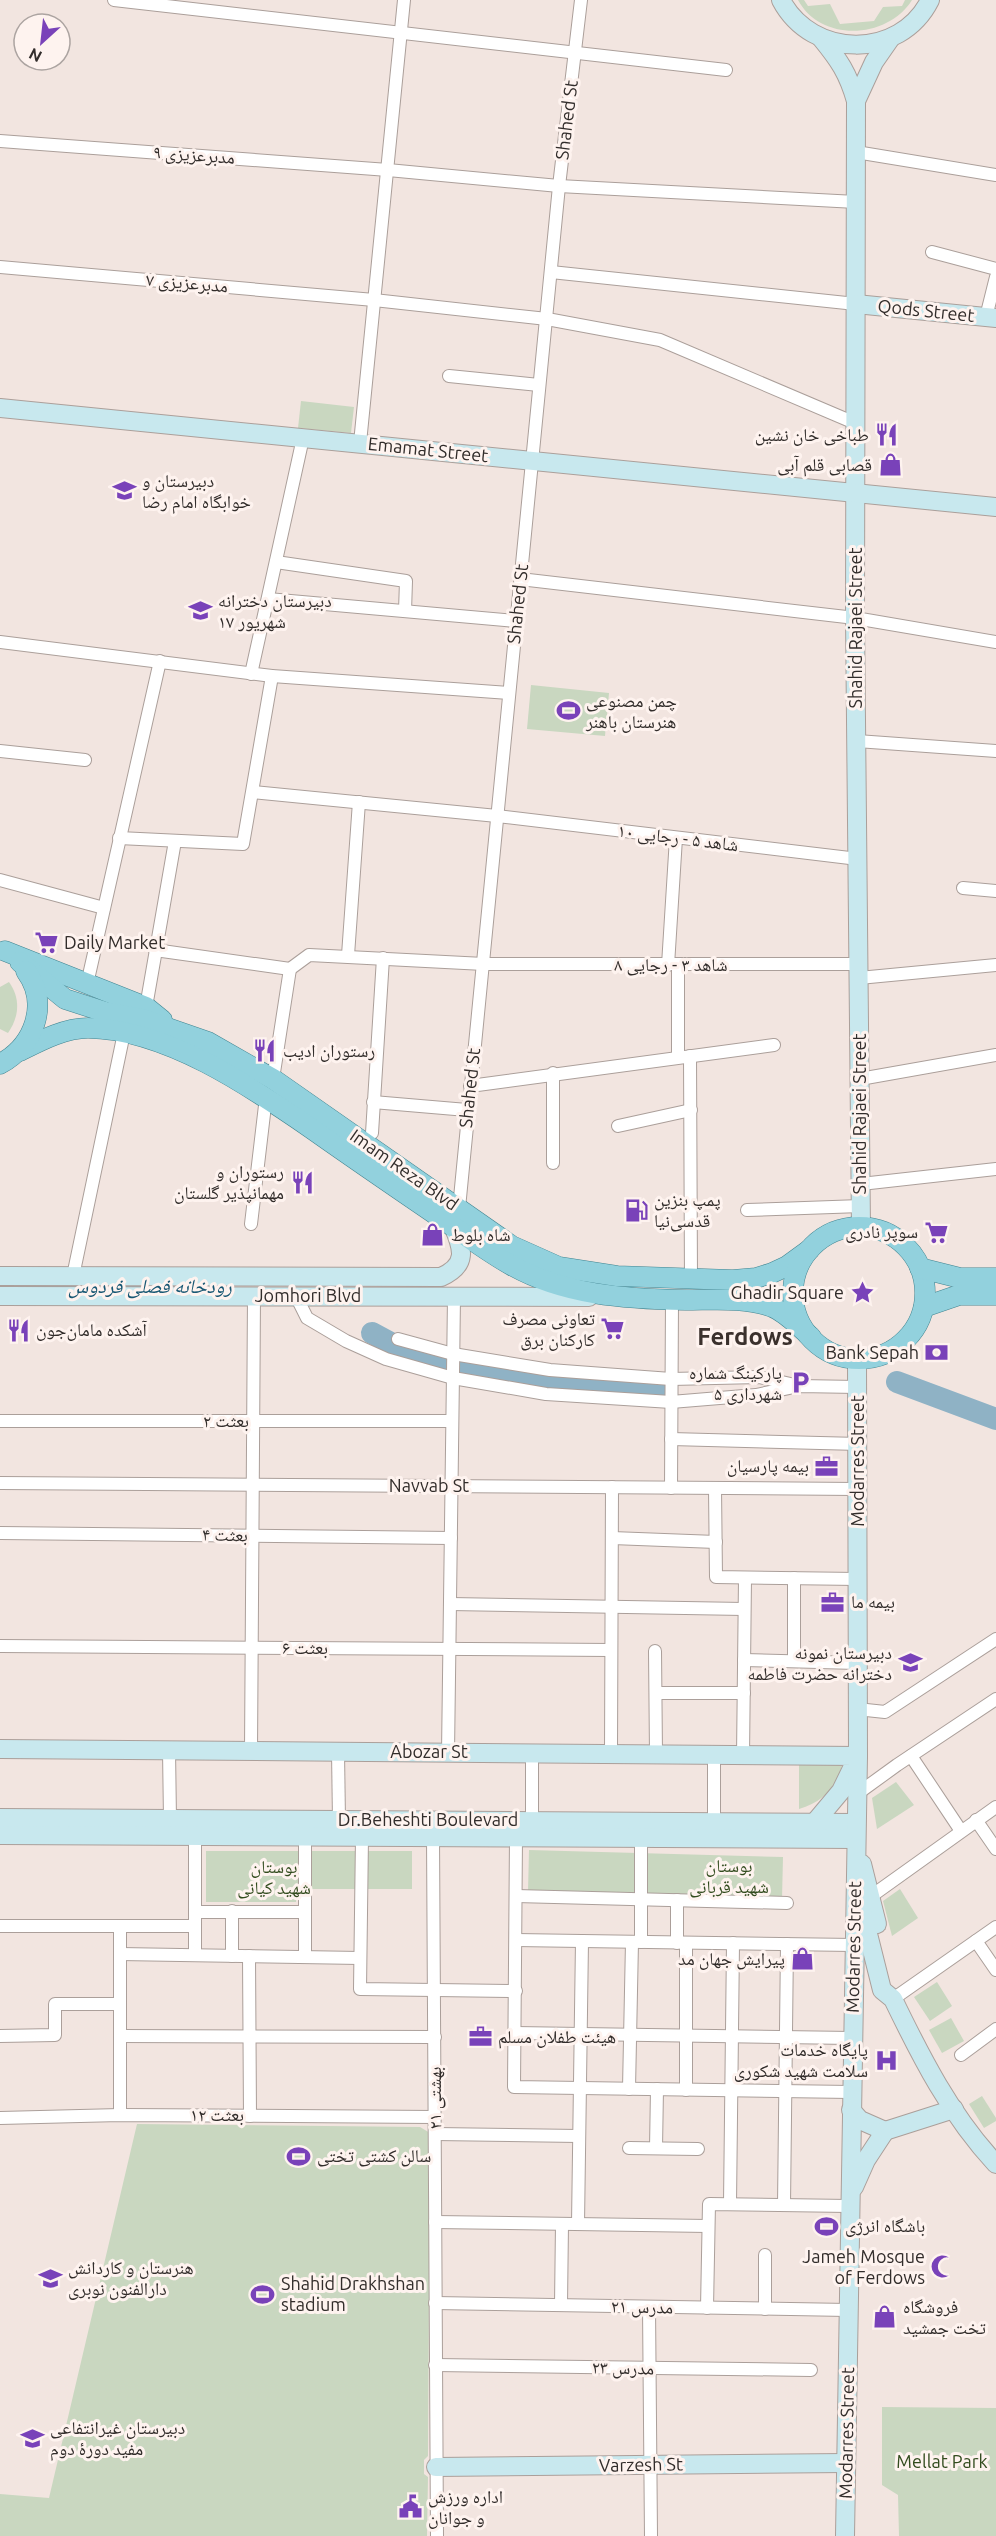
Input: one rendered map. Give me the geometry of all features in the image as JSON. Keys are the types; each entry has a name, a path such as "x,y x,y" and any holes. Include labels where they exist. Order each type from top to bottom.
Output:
{"main road":[{"path":"782,0 786,9 802,26 821,38 843,45 867,45 890,39 909,27 927,6 940,0"},
{"name":"Shahid Rajaei Street","path":"821,38 842,64 851,82 856,101 855,618 861,1228"},
{"path":"856,101 874,62 890,39"},
{"name":"Qods Street","path":"856,304 991,318"},
{"name":"Emamat Street","path":"0,408 996,507"},
{"path":"8,954 146,1007 171,1027"},
{"path":"8,954 31,978 37,997 37,1016 31,1035 20,1051"},
{"name":"Imam Reza Blvd","path":"8,954 65,999 105,1012 171,1027 208,1042 269,1088 456,1217 559,1267 617,1276 691,1279 756,1278 788,1266 809,1250"},
{"name":"Imam Reza Blvd","path":"0,1064 20,1051 54,1035 87,1028 124,1034 170,1047 269,1088"},
{"name":"Imam Reza Blvd","path":"456,1217 491,1253 540,1279 568,1289 615,1297 732,1300 772,1307 784,1314 810,1337"},
{"name":"Jomhori Blvd","path":"0,1276 441,1277 454,1271 460,1260 462,1247 456,1217"},
{"path":"861,1228 880,1230 897,1239 911,1252 920,1268 925,1287 924,1307 915,1328 900,1345 880,1356 857,1359 832,1352 810,1337 800,1322 794,1284 799,1266 809,1250 824,1237 842,1229 861,1228"},
{"path":"920,1268 960,1278 996,1278"},
{"path":"295,1276 296,1296"},
{"path":"924,1307 960,1295 996,1295"},
{"name":"Jomhori Blvd","path":"0,1296 615,1297"},
{"name":"Modarres Street","path":"845,2536 858,1756 857,1359"},
{"name":"Abozar St","path":"0,1749 858,1756"},
{"path":"815,1822 841,1791 858,1756"},
{"name":"Dr.Beheshti Boulevard","path":"0,1818 714,1821 791,1831 815,1822 856,1831"},
{"name":"Dr.Beheshti Boulevard","path":"0,1835 641,1838 791,1831 856,1831"},
{"path":"856,1831 870,1897 894,1986 893,1999"},
{"path":"855,1876 870,1950 882,1990 893,1999 935,2080 996,2164"},
{"path":"851,2101 867,2124 885,2131 954,2109"},
{"path":"849,2206 859,2172 885,2131"},
{"name":"Varzesh St","path":"436,2467 846,2463"}],"street":[{"path":"114,0 726,70"},
{"path":"360,443 404,0"},
{"name":"Shahed St","path":"456,1217 484,964 559,186 581,0"},
{"name":"مدبرعزیزی ۹","path":"0,141 388,170 559,186 856,202"},
{"path":"856,152 996,175"},
{"path":"932,252 996,269"},
{"name":"مدبرعزیزی ۷","path":"0,267 374,300 547,319 660,340 855,423"},
{"path":"551,272 856,304"},
{"path":"991,318 996,277"},
{"path":"449,376 540,385"},
{"path":"251,674 303,438"},
{"path":"276,562 406,581 405,611"},
{"path":"520,579 855,618 996,642"},
{"path":"268,599 516,621"},
{"path":"0,642 251,674 509,693"},
{"path":"87,984 160,661"},
{"path":"119,838 243,844 272,676"},
{"path":"857,741 996,751"},
{"path":"0,751 86,760"},
{"name":"شاهد ۵ - رجایی ۱۰","path":"253,792 497,816 858,859"},
{"path":"348,955 359,802"},
{"path":"676,838 673,965 691,1110 691,1279"},
{"path":"146,1007 175,841"},
{"path":"0,880 104,908"},
{"path":"963,888 996,891"},
{"path":"155,950 290,969 269,1088 251,1224"},
{"name":"شاهد ۳ - رجایی ۸","path":"290,969 309,955 348,955 484,964 673,965 859,971 996,965"},
{"path":"372,1133 383,957"},
{"path":"73,1276 124,1034"},
{"path":"470,1086 774,1045"},
{"path":"860,1079 996,1055"},
{"path":"553,1073 553,1163"},
{"path":"373,1102 467,1110"},
{"path":"618,1126 691,1110"},
{"path":"861,1184 996,1169"},
{"path":"747,1209 861,1206"},
{"path":"251,1751 254,1296"},
{"path":"296,1296 307,1318 346,1341 386,1359 453,1378 546,1394 671,1402 756,1395 799,1386"},
{"path":"448,1753 454,1297"},
{"path":"670,1488 672,1300"},
{"path":"398,1339 453,1354 550,1370 671,1379 759,1377 799,1386 857,1387"},
{"name":"بعثت ۲","path":"0,1421 452,1421"},
{"path":"671,1439 859,1444"},
{"name":"Navvab St","path":"0,1483 858,1489"},
{"path":"611,1753 612,1487"},
{"path":"715,1488 716,1577 858,1579"},
{"name":"بعثت ۴","path":"0,1533 451,1538"},
{"path":"612,1538 716,1542"},
{"path":"743,1755 745,1578"},
{"path":"794,1578 794,1661"},
{"path":"450,1604 744,1609"},
{"path":"857,1709 885,1712 996,1639"},
{"name":"بعثت ۶","path":"0,1646 611,1650"},
{"path":"655,1651 657,1754"},
{"path":"744,1660 857,1663"},
{"path":"656,1693 744,1693"},
{"path":"857,1794 910,1756 994,1705"},
{"path":"169,1750 170,1819"},
{"path":"338,1752 339,1820"},
{"path":"532,1752 532,1820"},
{"path":"714,1755 714,1821"},
{"path":"910,1756 961,1831"},
{"path":"870,1897 996,1807"},
{"path":"976,1820 996,1849"},
{"path":"195,1836 195,1955"},
{"path":"305,1836 305,1957"},
{"path":"362,1836 360,1989 516,1991"},
{"name":"بهشتی ۲۱","path":"433,1836 437,2536"},
{"path":"516,1837 514,2087 785,2091 851,2101"},
{"path":"629,2089 630,2035 641,1899 641,1838"},
{"path":"516,1896 787,1903"},
{"path":"677,1900 686,2036 686,2090"},
{"path":"232,1911 232,1956"},
{"path":"195,1912 305,1912"},
{"path":"0,1926 195,1926"},
{"path":"120,1926 120,2115"},
{"path":"893,1999 996,1927"},
{"path":"516,1940 854,1945"},
{"path":"578,2224 582,1941"},
{"path":"976,1941 996,1970"},
{"path":"730,2204 734,1943"},
{"path":"783,2205 787,1944"},
{"path":"120,1954 360,1958"},
{"path":"249,1956 250,2116"},
{"path":"0,2036 55,2035 55,2004 120,2004"},
{"path":"961,2055 996,2029"},
{"path":"515,2033 852,2038"},
{"path":"120,2036 435,2037"},
{"path":"656,2148 657,2089"},
{"name":"بعثت ۱۲","path":"0,2118 120,2115 435,2117"},
{"path":"435,2134 579,2136"},
{"path":"629,2148 698,2149"},
{"path":"707,2308 709,2204 849,2206"},
{"path":"435,2222 708,2226"},
{"path":"561,2305 562,2224"},
{"path":"765,2255 765,2308"},
{"name":"مدرس ۲۱","path":"435,2303 848,2310"},
{"path":"649,2307 651,2536"},
{"name":"مدرس ۲۳","path":"435,2365 811,2370"}],"green space":[{"path":"798,0 804,0 808,6 830,4 840,24 874,21 883,7 902,6 905,0 912,0 901,13 887,22 855,31 822,24 809,14"},
{"path":"301,401 354,407 351,433 298,428"},
{"name":"چمن مصنوعی هنرستان باهنر","path":"531,685 609,693 605,736 527,729"},
{"path":"9,982 17,1001 17,1008 8,1033 0,1029 0,987"},
{"path":"799,1762 843,1762 837,1779 828,1792 822,1798 799,1809"},
{"path":"896,1782 914,1805 877,1829 872,1798"},
{"name":"بوستان شهید قربانی","path":"529,1850 783,1857 782,1899 528,1892"},
{"name":"بوستان شهید کیانی","path":"206,1851 412,1851 412,1889 297,1889 296,1902 206,1902"},
{"path":"900,1889 918,1918 892,1936 883,1901"},
{"path":"937,1982 952,2006 930,2021 914,1997"},
{"path":"951,2018 964,2041 942,2053 929,2030"},
{"path":"982,2096 996,2118 996,2121 984,2128 969,2104"},
{"name":"Shahid Drakhshan stadium","path":"137,2124 420,2127 430,2133 428,2456 424,2460 424,2474 428,2477 427,2536 0,2536 0,2494 49,2498"},
{"name":"Mellat Park","path":"882,2407 996,2408 996,2536 899,2536 898,2495 882,2485"}],"waterway":[{"name":"رودخانه فصلی فردوس","path":"16,1287 221,1285"},
{"name":"رودخانه فصلی فردوس","path":"372,1333 411,1354 442,1363"},
{"name":"رودخانه فصلی فردوس","path":"465,1367 550,1383 666,1393"},
{"name":"رودخانه فصلی فردوس","path":"897,1382 996,1419"}],"place":[{"name":"طباخی خان نشین","path":"887,435"},
{"name":"قصابی قلم آبی","path":"890,465"},
{"name":"دبیرستان و خوابگاه امام رضا","path":"124,491"},
{"name":"دبیرستان دخترانه ۱۷ شهریور","path":"200,611"},
{"name":"چمن مصنوعی هنرستان باهنر","path":"568,711"},
{"name":"Daily Market","path":"46,943"},
{"name":"رستوران ادیب","path":"265,1051"},
{"name":"رستوران و مهمانپذیر گلستان","path":"302,1182"},
{"name":"پمپ بنزین قدسی‌نیا","path":"636,1210"},
{"name":"سوپر نادری","path":"936,1232"},
{"name":"شاه بلوط","path":"433,1235"},
{"name":"Ghadir Square","path":"862,1293"},
{"name":"تعاونی مصرف کارکنان برق","path":"613,1329"},
{"name":"آشکده مامان‌جون","path":"18,1330"},
{"name":"Bank Sepah","path":"937,1353"},
{"name":"پارکینگ شماره ۵ شهرداری","path":"800,1383"},
{"name":"بیمه پارسیان","path":"827,1466"},
{"name":"بیمه ما","path":"833,1602"},
{"name":"دبیرستان نمونه دخترانه حضرت فاطمه","path":"910,1663"},
{"name":"پیرایش جهان مد","path":"803,1959"},
{"name":"هيئت طفلان مسلم","path":"480,2037"},
{"name":"پایگاه خدمات سلامت شهید شکوری","path":"886,2060"},
{"name":"سالن کشتی تختی","path":"299,2156"},
{"name":"باشگاه انرژی","path":"827,2226"},
{"name":"Jameh Mosque of Ferdows","path":"943,2267"},
{"name":"هنرستان و کاردانش دارالفنون نوبری","path":"50,2278"},
{"name":"Shahid Drakhshan stadium","path":"263,2294"},
{"name":"فروشگاه تخت جمشید","path":"885,2317"},
{"name":"دبیرستان غیرانتفاعی مفید دورهٔ دوم","path":"32,2438"},
{"name":"اداره ورزش و جوانان","path":"410,2507"}],"district":[{"name":"Ferdows","path":"745,1337"}]}
